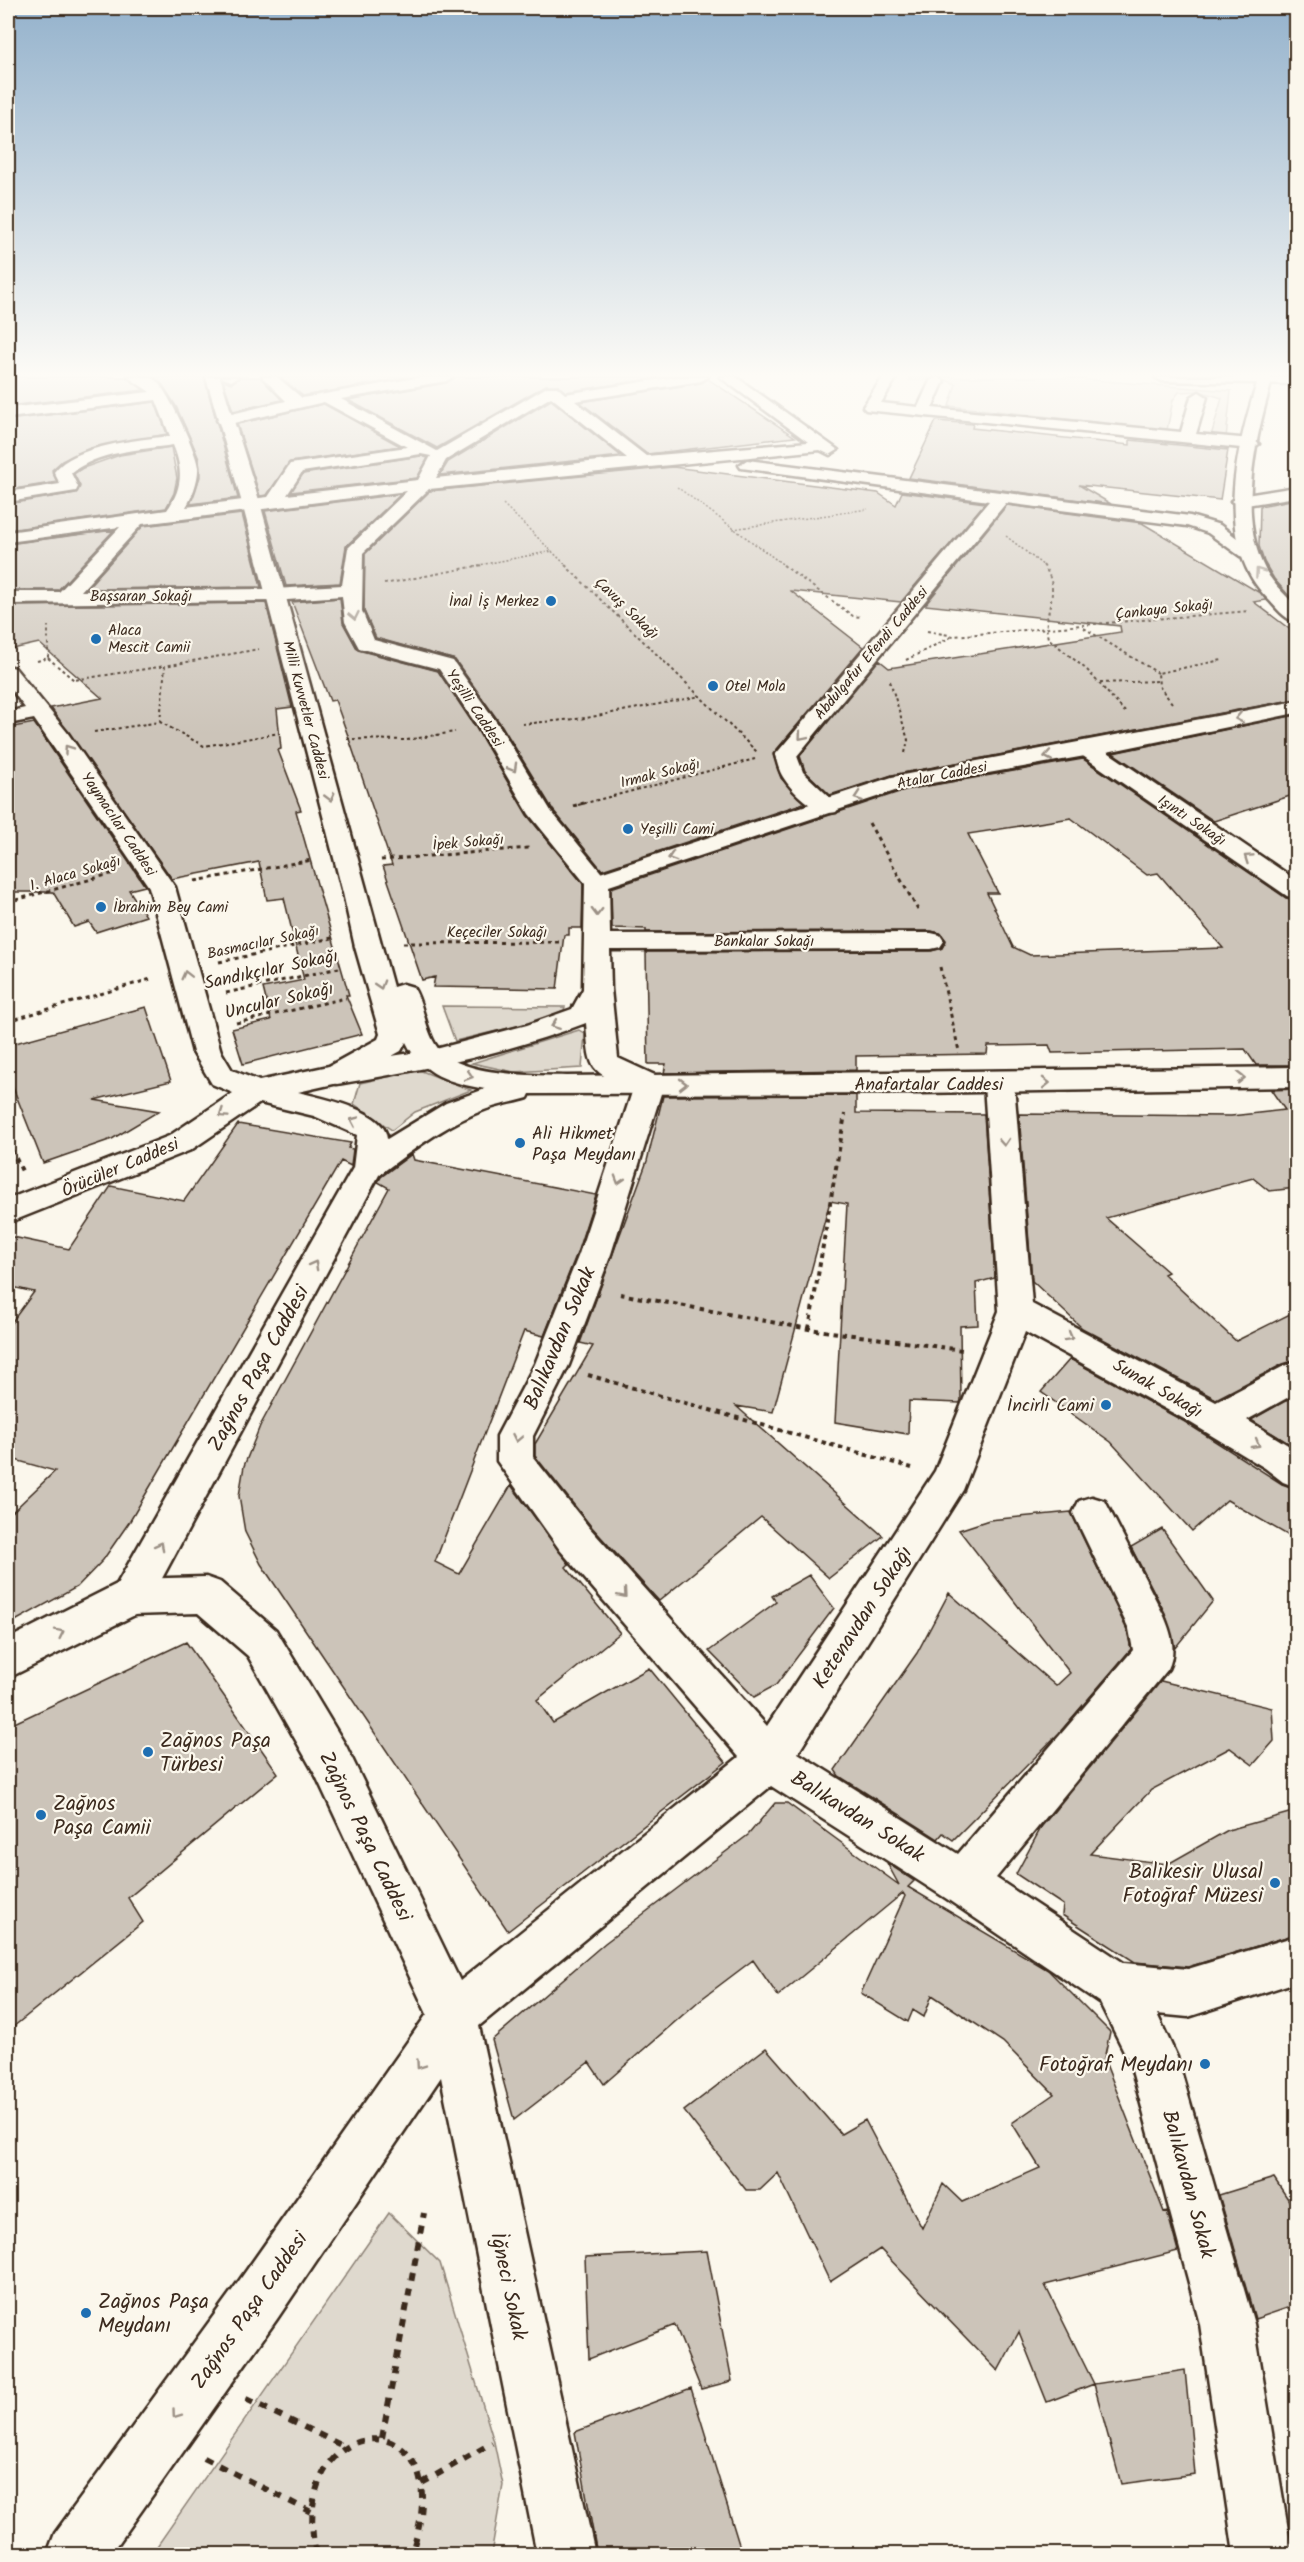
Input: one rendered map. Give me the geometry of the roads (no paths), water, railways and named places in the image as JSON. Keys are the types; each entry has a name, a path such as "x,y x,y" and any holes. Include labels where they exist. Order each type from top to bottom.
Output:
{"main road":[{"path":"174,512 183,497"},
{"name":"Milli Kuvvetler Caddesi","path":"249,497 356,893 368,947 394,1034 391,1044"},
{"path":"275,500 277,497"},
{"path":"8,537 174,512 305,497"},
{"name":"Yeşilli Caddesi","path":"411,497 354,552 351,590 352,618 366,644 447,665 489,727 541,814 597,882"},
{"path":"991,497 1190,522 1214,529 1246,552"},
{"path":"1125,497 1240,509 1281,497"},
{"path":"1242,497 1240,509 1246,552 1257,571 1291,611"},
{"name":"Abdulgafur Efendi Caddesi","path":"828,807 794,775 786,755 1001,498"},
{"path":"66,596 137,518"},
{"name":"Başsaran Sokağı","path":"8,598 274,595 351,590"},
{"name":"Yaymacılar Caddesi","path":"8,672 59,737 162,887 204,1042 222,1077 256,1092 321,1108 372,1131 368,1168"},
{"name":"Atalar Caddesi","path":"597,882 900,782 1088,749 1296,707"},
{"path":"8,718 38,712"},
{"name":"Işıntı Sokağı","path":"1088,749 1296,891"},
{"path":"597,882 597,989 604,1062 615,1070 649,1084"},
{"path":"356,893 384,937 420,1045 432,1059 443,1068 478,1080 562,1085"},
{"name":"Bankalar Sokağı","path":"596,942 931,941"},
{"path":"337,1074 432,1059 536,1032 582,1015 597,989"},
{"name":"Örücüler Caddesi","path":"8,1211 180,1143 256,1092 337,1074 391,1044"},
{"name":"Anafartalar Caddesi","path":"562,1085 999,1084 1296,1077"},
{"name":"Balıkavdan Sokak","path":"649,1084 595,1254 552,1365 515,1436 515,1461 574,1538 769,1760 963,1883 1117,1986 1153,2056 1227,2324 1263,2554"},
{"path":"999,1084 1016,1311"},
{"path":"368,1168 409,1136 440,1117 484,1099 514,1091 562,1085"},
{"name":"Zağnos Paşa Caddesi","path":"131,1597 368,1168"},
{"name":"Sunak Sokağı","path":"1016,1311 1092,1350 1215,1420 1278,1457 1296,1471"},
{"name":"Ketenavdan Sokağı","path":"453,2017 769,1760 951,1479 1016,1311"},
{"path":"1215,1420 1296,1376"},
{"path":"963,1883 1154,1655 1149,1627 1092,1513"},
{"name":"Zağnos Paşa Caddesi","path":"76,2554 258,2300 453,2017 331,1761 262,1643 206,1595 131,1597"},
{"path":"8,1659 131,1597"},
{"path":"1117,1986 1188,1993 1296,1959"},
{"name":"İğneci Sokak","path":"453,2017 566,2554"}],"place":[{"name":"İnal İş Merkez","path":"551,601"},
{"name":"Alaca Mescit Camii","path":"96,639"},
{"name":"Otel Mola","path":"713,686"},
{"name":"Yeşilli Cami","path":"628,829"},
{"name":"İbrahim Bey Cami","path":"101,907"},
{"name":"Ali Hikmet Paşa Meydanı","path":"520,1143"},
{"name":"İncirli Cami","path":"1106,1405"},
{"name":"Zağnos Paşa Türbesi","path":"148,1752"},
{"name":"Zağnos Paşa Camii","path":"41,1815"},
{"name":"Balıkesir Ulusal Fotoğraf Müzesi","path":"1275,1883"},
{"name":"Fotoğraf Meydanı","path":"1205,2064"},
{"name":"Zağnos Paşa Meydanı","path":"86,2313"}]}
